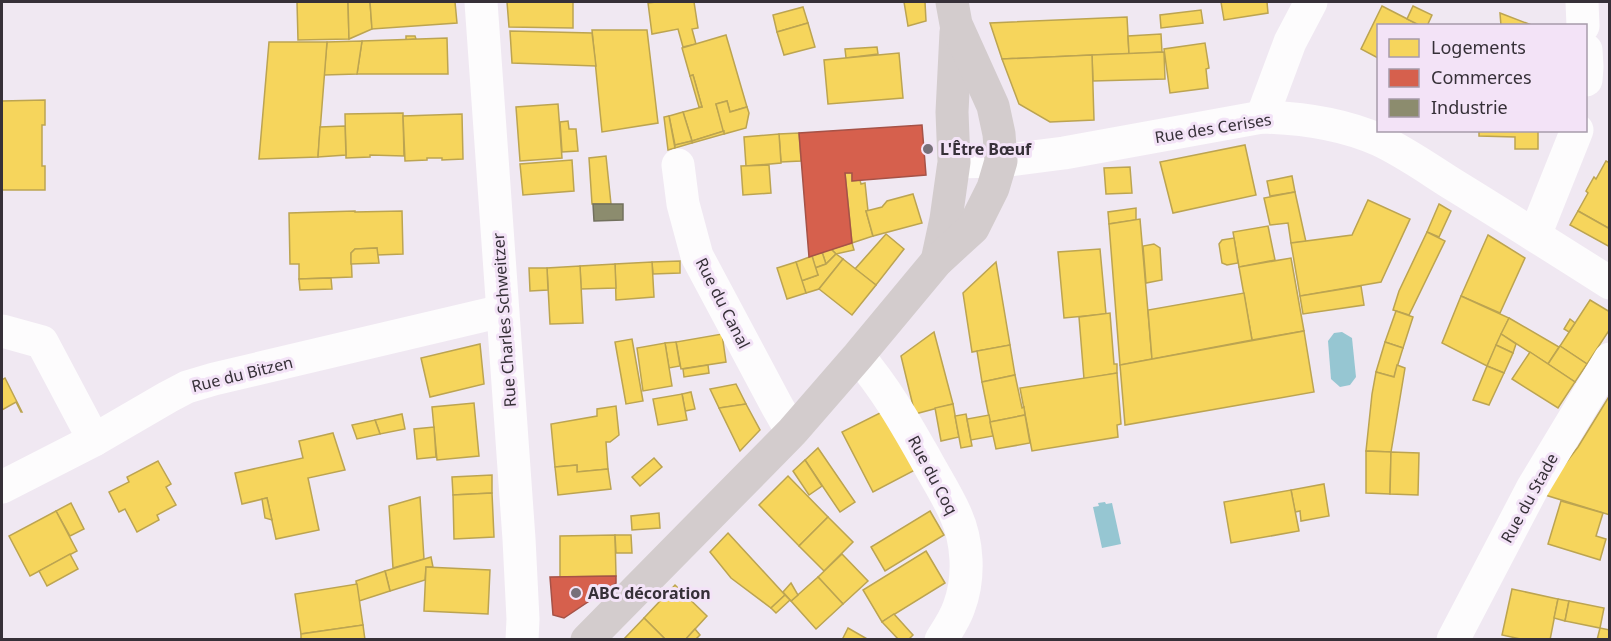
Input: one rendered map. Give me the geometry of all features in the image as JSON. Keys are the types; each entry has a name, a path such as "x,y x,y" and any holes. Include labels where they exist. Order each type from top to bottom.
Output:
{"main road":[{"path":"587,639 792,432 937,261 973,228 993,188 1000,161 999,134 993,106 954,13"},
{"path":"937,261 954,162 952,112 954,13"}],"street":[{"name":"Rue Charles Schweitzer","path":"482,2 519,538 522,639"},
{"path":"1262,117 1290,42 1311,2"},
{"path":"1581,2 1584,24"},
{"name":"Rue des Cerises","path":"954,162 1000,161 1064,153 1262,117 1290,118 1351,130 1380,141 1610,283"},
{"path":"1535,235 1576,132"},
{"name":"Rue du Canal","path":"678,165 683,204 697,256 792,432"},
{"name":"Rue du Bitzen","path":"2,487 94,440 187,387 502,311"},
{"path":"2,331 42,342 94,440"},
{"name":"Rue du Coq","path":"858,356 877,378 898,409 955,513 962,535 966,569 965,588 953,620 941,639"},
{"name":"Rue du Stade","path":"1454,639 1533,487 1610,359"}],"water":[{"path":"1342,332 1352,338 1356,377 1350,385 1340,387 1331,379 1328,341 1334,333"},
{"path":"1105,502 1106,504 1112,503 1121,544 1102,548 1093,507"}],"building: Logements":[{"path":"297,2 348,2 349,39 298,40"},
{"path":"348,2 370,2 372,29 349,39"},
{"path":"370,2 455,2 457,23 372,29"},
{"path":"507,2 573,2 573,28 509,27"},
{"path":"694,2 698,28 692,29 696,44 683,47 678,29 652,34 648,3"},
{"path":"904,2 925,2 926,21 908,26"},
{"path":"1221,2 1267,2 1268,13 1224,20"},
{"path":"1382,6 1417,24 1377,24 1377,57 1361,49"},
{"path":"1413,6 1432,15 1428,24 1417,24 1407,19"},
{"path":"803,7 808,23 777,32 773,15"},
{"path":"1201,10 1203,23 1161,28 1160,15"},
{"path":"1500,13 1529,24 1501,24"},
{"path":"1127,17 1129,54 1002,59 990,23"},
{"path":"808,23 815,47 784,55 777,32"},
{"path":"592,30 647,30 658,123 602,132"},
{"path":"510,31 592,33 596,66 512,63"},
{"path":"1161,34 1162,52 1129,54 1128,36"},
{"path":"726,35 747,107 730,112 727,101 716,104 724,131 692,141 683,112 702,107 682,48"},
{"path":"406,36 415,36 416,39 406,40"},
{"path":"447,38 448,74 357,74 362,41"},
{"path":"362,41 357,74 324,75 327,42"},
{"path":"269,42 327,42 318,157 259,159"},
{"path":"1205,43 1209,68 1206,69 1208,88 1170,93 1164,49"},
{"path":"877,47 878,54 846,58 845,49"},
{"path":"1164,52 1165,79 1093,81 1092,55"},
{"path":"899,53 903,98 828,104 824,60"},
{"path":"1092,55 1094,120 1050,122 1019,104 1002,59"},
{"path":"693,75 702,107 699,107 690,76"},
{"path":"45,100 45,125 42,125 42,166 45,166 45,190 2,190 2,101"},
{"path":"727,101 730,112 747,107 749,113 746,128 724,134 716,104"},
{"path":"558,104 562,158 520,161 516,107"},
{"path":"683,112 692,141 675,145 669,116"},
{"path":"403,113 404,156 370,155 370,157 346,158 345,114"},
{"path":"462,114 463,159 427,158 427,160 405,161 403,116"},
{"path":"669,116 675,148 668,150 664,117"},
{"path":"568,121 569,129 576,129 578,151 562,152 560,122"},
{"path":"345,126 346,155 318,157 320,127"},
{"path":"724,131 724,134 692,143 692,141"},
{"path":"1479,132 1538,132 1538,149 1515,149 1515,137 1479,136"},
{"path":"799,133 801,161 781,162 779,134"},
{"path":"779,134 781,163 746,166 744,137"},
{"path":"692,141 692,143 675,148 675,145"},
{"path":"1245,145 1256,195 1173,213 1160,162"},
{"path":"606,156 611,204 592,204 589,158"},
{"path":"572,160 574,191 523,195 520,164"},
{"path":"1606,161 1610,163 1610,229 1578,211 1588,193 1586,191"},
{"path":"769,165 771,193 743,195 741,166"},
{"path":"1130,167 1132,193 1106,194 1104,168"},
{"path":"845,173 852,173 852,181 860,180 861,184 865,183 868,211 866,211 873,236 852,243"},
{"path":"1292,176 1295,192 1270,196 1267,181"},
{"path":"1295,192 1306,242 1291,243 1288,223 1270,225 1264,198"},
{"path":"913,194 922,223 873,236 866,211 882,207 887,201"},
{"path":"1368,200 1410,219 1381,282 1300,296 1291,243 1352,235"},
{"path":"1439,204 1451,211 1439,237 1427,232"},
{"path":"1136,208 1136,220 1109,224 1108,212"},
{"path":"402,211 403,254 377,255 377,248 355,249 351,253 352,277 299,279 299,264 290,264 289,213"},
{"path":"1578,211 1610,229 1610,247 1570,225"},
{"path":"1140,219 1152,359 1120,365 1109,224"},
{"path":"1268,226 1275,260 1239,267 1233,232"},
{"path":"1427,232 1445,241 1409,315 1393,310 1399,291"},
{"path":"886,234 904,249 876,285 855,269"},
{"path":"1488,235 1525,258 1500,313 1461,296"},
{"path":"1234,238 1238,263 1227,265 1222,263 1219,244 1222,240"},
{"path":"852,243 854,250 836,254 831,249"},
{"path":"1154,244 1160,248 1162,280 1146,283 1143,246"},
{"path":"377,248 379,263 351,264 351,253 355,249"},
{"path":"831,249 836,254 826,264 822,252"},
{"path":"1100,249 1106,314 1064,318 1058,252"},
{"path":"822,252 826,264 815,268 812,256"},
{"path":"836,254 843,259 819,289 806,293 801,281 818,275 815,268 826,264"},
{"path":"812,256 818,275 801,281 796,262"},
{"path":"1291,258 1304,331 1252,340 1239,267"},
{"path":"843,259 876,285 852,315 819,289"},
{"path":"680,261 680,273 653,274 652,262"},
{"path":"652,262 654,297 616,300 615,264"},
{"path":"796,262 806,293 787,299 777,268"},
{"path":"996,262 1010,345 972,352 963,293"},
{"path":"615,264 616,288 581,289 580,266"},
{"path":"580,266 583,323 550,324 547,268"},
{"path":"529,268 547,268 548,290 530,291"},
{"path":"331,278 332,289 300,290 299,279"},
{"path":"1361,286 1364,305 1303,314 1300,296"},
{"path":"1244,293 1252,340 1152,359 1148,310"},
{"path":"1461,296 1509,318 1487,366 1442,343"},
{"path":"1590,300 1610,312 1610,329 1587,364 1560,346"},
{"path":"1396,311 1413,317 1403,348 1385,342"},
{"path":"1110,313 1114,364 1117,364 1117,373 1084,379 1079,317"},
{"path":"1509,318 1559,347 1548,364 1501,334"},
{"path":"1570,319 1575,323 1569,332 1564,329"},
{"path":"1304,331 1314,392 1125,425 1120,365"},
{"path":"934,332 953,404 915,414 901,356"},
{"path":"722,334 726,362 681,369 676,342"},
{"path":"1501,334 1516,344 1513,353 1496,345"},
{"path":"632,339 643,401 626,404 615,342"},
{"path":"676,342 680,366 669,368 665,343"},
{"path":"1385,342 1403,348 1394,377 1376,372"},
{"path":"665,343 672,386 643,391 637,348"},
{"path":"480,344 484,384 430,397 421,358"},
{"path":"1010,345 1015,375 982,382 977,351"},
{"path":"1496,345 1513,353 1504,373 1487,366"},
{"path":"1560,346 1587,364 1575,382 1548,364"},
{"path":"1530,352 1575,382 1558,408 1512,379"},
{"path":"708,365 709,373 684,377 683,369"},
{"path":"1397,365 1405,368 1391,452 1366,451 1376,372 1394,377"},
{"path":"1487,366 1504,373 1489,405 1473,400"},
{"path":"1117,373 1121,424 1117,425 1118,437 1032,451 1020,388"},
{"path":"1015,375 1025,415 990,422 982,382"},
{"path":"5,378 22,412 16,402 2,410 2,380"},
{"path":"736,384 746,404 719,408 710,389"},
{"path":"691,392 695,409 685,411 682,394"},
{"path":"682,394 687,420 658,425 653,399"},
{"path":"1610,395 1610,515 1542,494 1578,447"},
{"path":"474,403 479,456 437,460 432,407"},
{"path":"746,404 760,430 740,451 719,408"},
{"path":"953,404 959,437 941,441 935,408"},
{"path":"616,406 619,435 610,442 606,442 608,469 577,472 577,465 555,467 551,424 597,416 597,409"},
{"path":"884,411 915,470 873,492 842,432"},
{"path":"402,414 405,429 380,434 375,420"},
{"path":"966,414 972,446 961,448 955,416"},
{"path":"989,415 993,436 971,440 967,419"},
{"path":"1025,415 1030,443 996,449 990,422"},
{"path":"375,420 380,434 357,439 352,425"},
{"path":"434,427 436,457 417,459 414,429"},
{"path":"333,433 345,470 308,478 319,530 276,539 267,498 242,504 235,473 303,458 299,441"},
{"path":"818,448 855,502 840,512 805,460"},
{"path":"1366,451 1391,452 1390,494 1366,493"},
{"path":"1391,452 1419,453 1418,495 1390,494"},
{"path":"654,458 662,467 640,486 632,477"},
{"path":"805,460 822,486 809,495 793,471"},
{"path":"158,461 171,484 166,487 176,505 157,515 159,520 137,532 125,509 119,512 109,492 129,482 127,477"},
{"path":"577,465 577,472 608,469 611,489 558,495 555,467"},
{"path":"492,475 492,493 453,495 452,477"},
{"path":"788,476 828,517 799,546 759,505"},
{"path":"1324,484 1329,516 1301,521 1300,511 1295,512 1291,490"},
{"path":"1291,490 1299,531 1231,543 1224,502"},
{"path":"492,493 494,537 454,539 453,495"},
{"path":"420,497 424,559 393,568 389,506"},
{"path":"267,498 272,520 265,518 262,499"},
{"path":"1561,501 1603,513 1596,536 1606,539 1600,560 1548,544"},
{"path":"71,503 84,529 70,536 56,511"},
{"path":"56,511 77,551 30,576 9,536"},
{"path":"930,511 944,535 885,571 871,547"},
{"path":"659,513 660,528 632,530 631,516"},
{"path":"828,517 853,542 824,571 799,546"},
{"path":"728,533 785,595 771,608 731,578 710,552"},
{"path":"615,535 616,576 560,577 560,536"},
{"path":"615,535 631,535 632,553 616,553"},
{"path":"926,551 945,583 882,622 863,590"},
{"path":"70,554 78,569 47,586 39,571"},
{"path":"842,554 868,581 843,604 818,577"},
{"path":"431,557 433,567 426,567 425,580 390,591 385,571"},
{"path":"426,567 490,570 488,614 424,611"},
{"path":"385,571 390,591 359,601 356,581"},
{"path":"818,577 843,604 816,629 791,601"},
{"path":"791,583 798,595 791,601 783,592"},
{"path":"357,584 363,625 301,634 295,594"},
{"path":"675,585 707,616 685,640 666,640 644,618"},
{"path":"1512,589 1558,599 1550,640 1525,640 1502,635"},
{"path":"785,595 790,600 776,613 771,608"},
{"path":"1558,599 1569,601 1565,621 1554,618"},
{"path":"1569,601 1604,608 1600,628 1565,621"},
{"path":"894,614 913,635 908,640 899,640 882,622"},
{"path":"644,618 666,640 623,640"},
{"path":"363,625 365,640 301,640 301,634"},
{"path":"848,628 869,640 842,640"},
{"path":"1600,628 1610,630 1610,640 1597,640"},
{"path":"695,629 700,635 695,640 685,640"}],"building: Commerces":[{"path":"922,125 926,175 852,181 852,173 845,173 852,243 809,257 799,133"},
{"name":"ABC décoration","path":"616,576 616,583 564,618 553,615 550,577"}],"building: Industrie":[{"path":"593,204 623,204 623,220 594,221"}],"place":[{"name":"L'Être Bœuf","path":"928,149"},
{"name":"ABC décoration","path":"576,593"}]}
